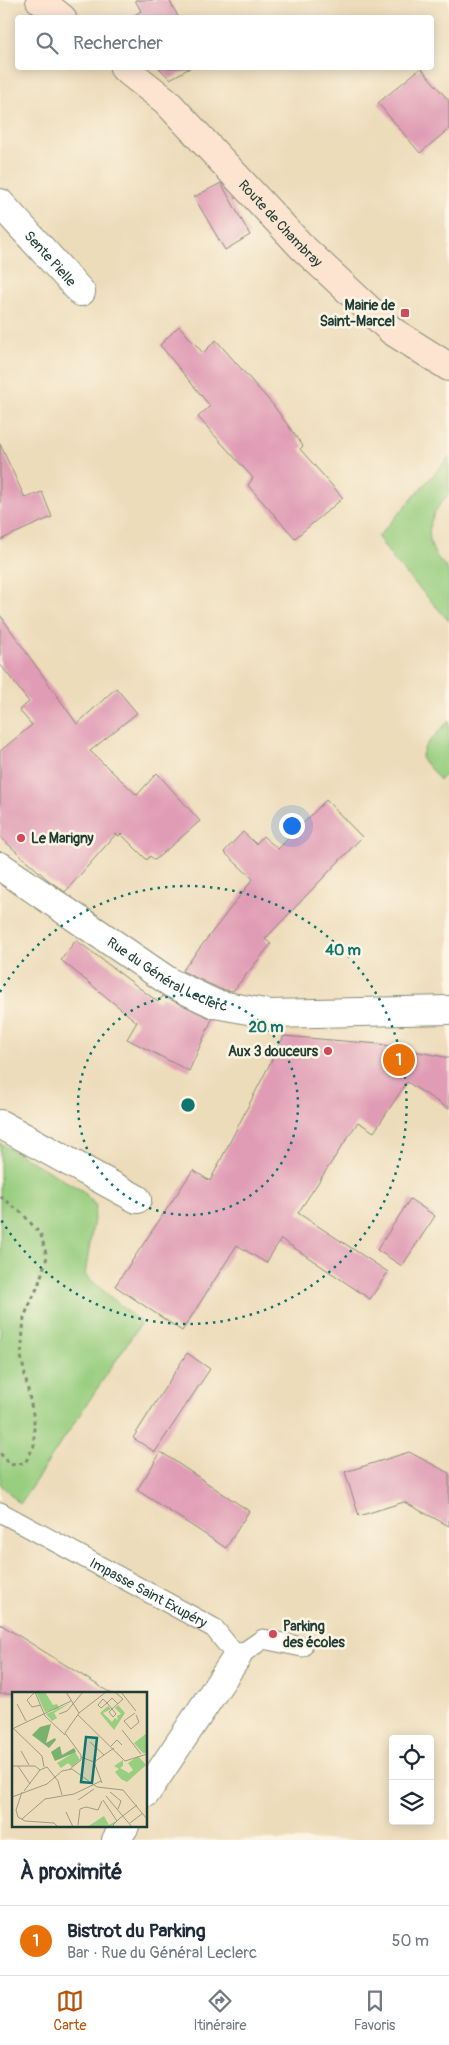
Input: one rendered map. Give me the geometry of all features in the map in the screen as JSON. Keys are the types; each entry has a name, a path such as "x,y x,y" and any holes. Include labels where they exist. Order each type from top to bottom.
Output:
{"street":[{"path":"40,0 58,15"},
{"name":"Route de Chambray","path":"127,70 166,101 302,246 392,331 449,367"},
{"name":"Sente Pielle","path":"0,203 81,292"},
{"name":"Rue du Général Leclerc","path":"0,866 171,982 215,1004 270,1014 449,1010"},
{"path":"0,1124 137,1199"},
{"path":"148,1790 237,1657"},
{"path":"116,1840 124,1828"}],"lane":[{"name":"Impasse Saint Exupéry","path":"5,1516 214,1628 237,1657"},
{"path":"237,1657 263,1639 302,1647"}],"path":[{"path":"0,1196 23,1214 41,1235 46,1257 38,1286 24,1317 21,1356 34,1419 34,1446 26,1463 10,1465 0,1453"}],"green space":[{"path":"449,457 449,494 437,508 429,532 432,548 449,573 449,621 393,559 378,537"},
{"path":"449,721 449,771 440,780 421,758 425,746"},
{"path":"0,1143 83,1191 96,1206 85,1275 141,1323 20,1504 0,1484"}],"building":[{"path":"135,0 169,0 177,15 135,15 141,11"},
{"path":"161,70 186,70 170,79"},
{"path":"419,70 423,70 449,101 449,129 420,153 378,103"},
{"path":"221,183 250,235 225,250 194,197"},
{"path":"179,326 203,353 216,340 273,405 303,446 300,449 343,498 295,538 248,485 253,478 198,417 210,406 160,345"},
{"path":"0,444 25,498 42,492 52,517 0,540"},
{"path":"0,615 77,724 116,688 137,713 90,751 137,795 157,773 200,821 155,860 150,856 147,860 121,834 119,836 116,834 65,892 47,879 0,837 0,751 32,725 19,710 29,702 0,664"},
{"path":"326,800 362,837 265,939 271,944 233,991 220,989 182,971 253,879 224,852 243,832 256,844 263,836 278,849"},
{"path":"76,940 158,1002 163,996 212,1019 189,1071 127,1039 137,1022 61,960"},
{"path":"284,1036 379,1044 449,1058 449,1109 407,1082 374,1132 358,1122 298,1213 388,1272 370,1299 281,1239 266,1263 237,1245 182,1331 115,1286 193,1170 210,1181"},
{"path":"410,1199 435,1216 402,1266 377,1250"},
{"path":"187,1353 210,1369 155,1452 133,1438"},
{"path":"161,1452 249,1511 226,1548 137,1490"},
{"path":"409,1452 449,1473 449,1526 404,1502 359,1516 345,1472"},
{"path":"0,1624 109,1692 12,1692 12,1694 0,1694"}],"place":[{"name":"Mairie de Saint-Marcel","path":"405,313"},
{"name":"Le Marigny","path":"21,838"},
{"name":"Aux 3 douceurs","path":"328,1051"},
{"name":"Bistrot du Parking","path":"399,1060"},
{"name":"Parking des écoles","path":"273,1634"}]}
